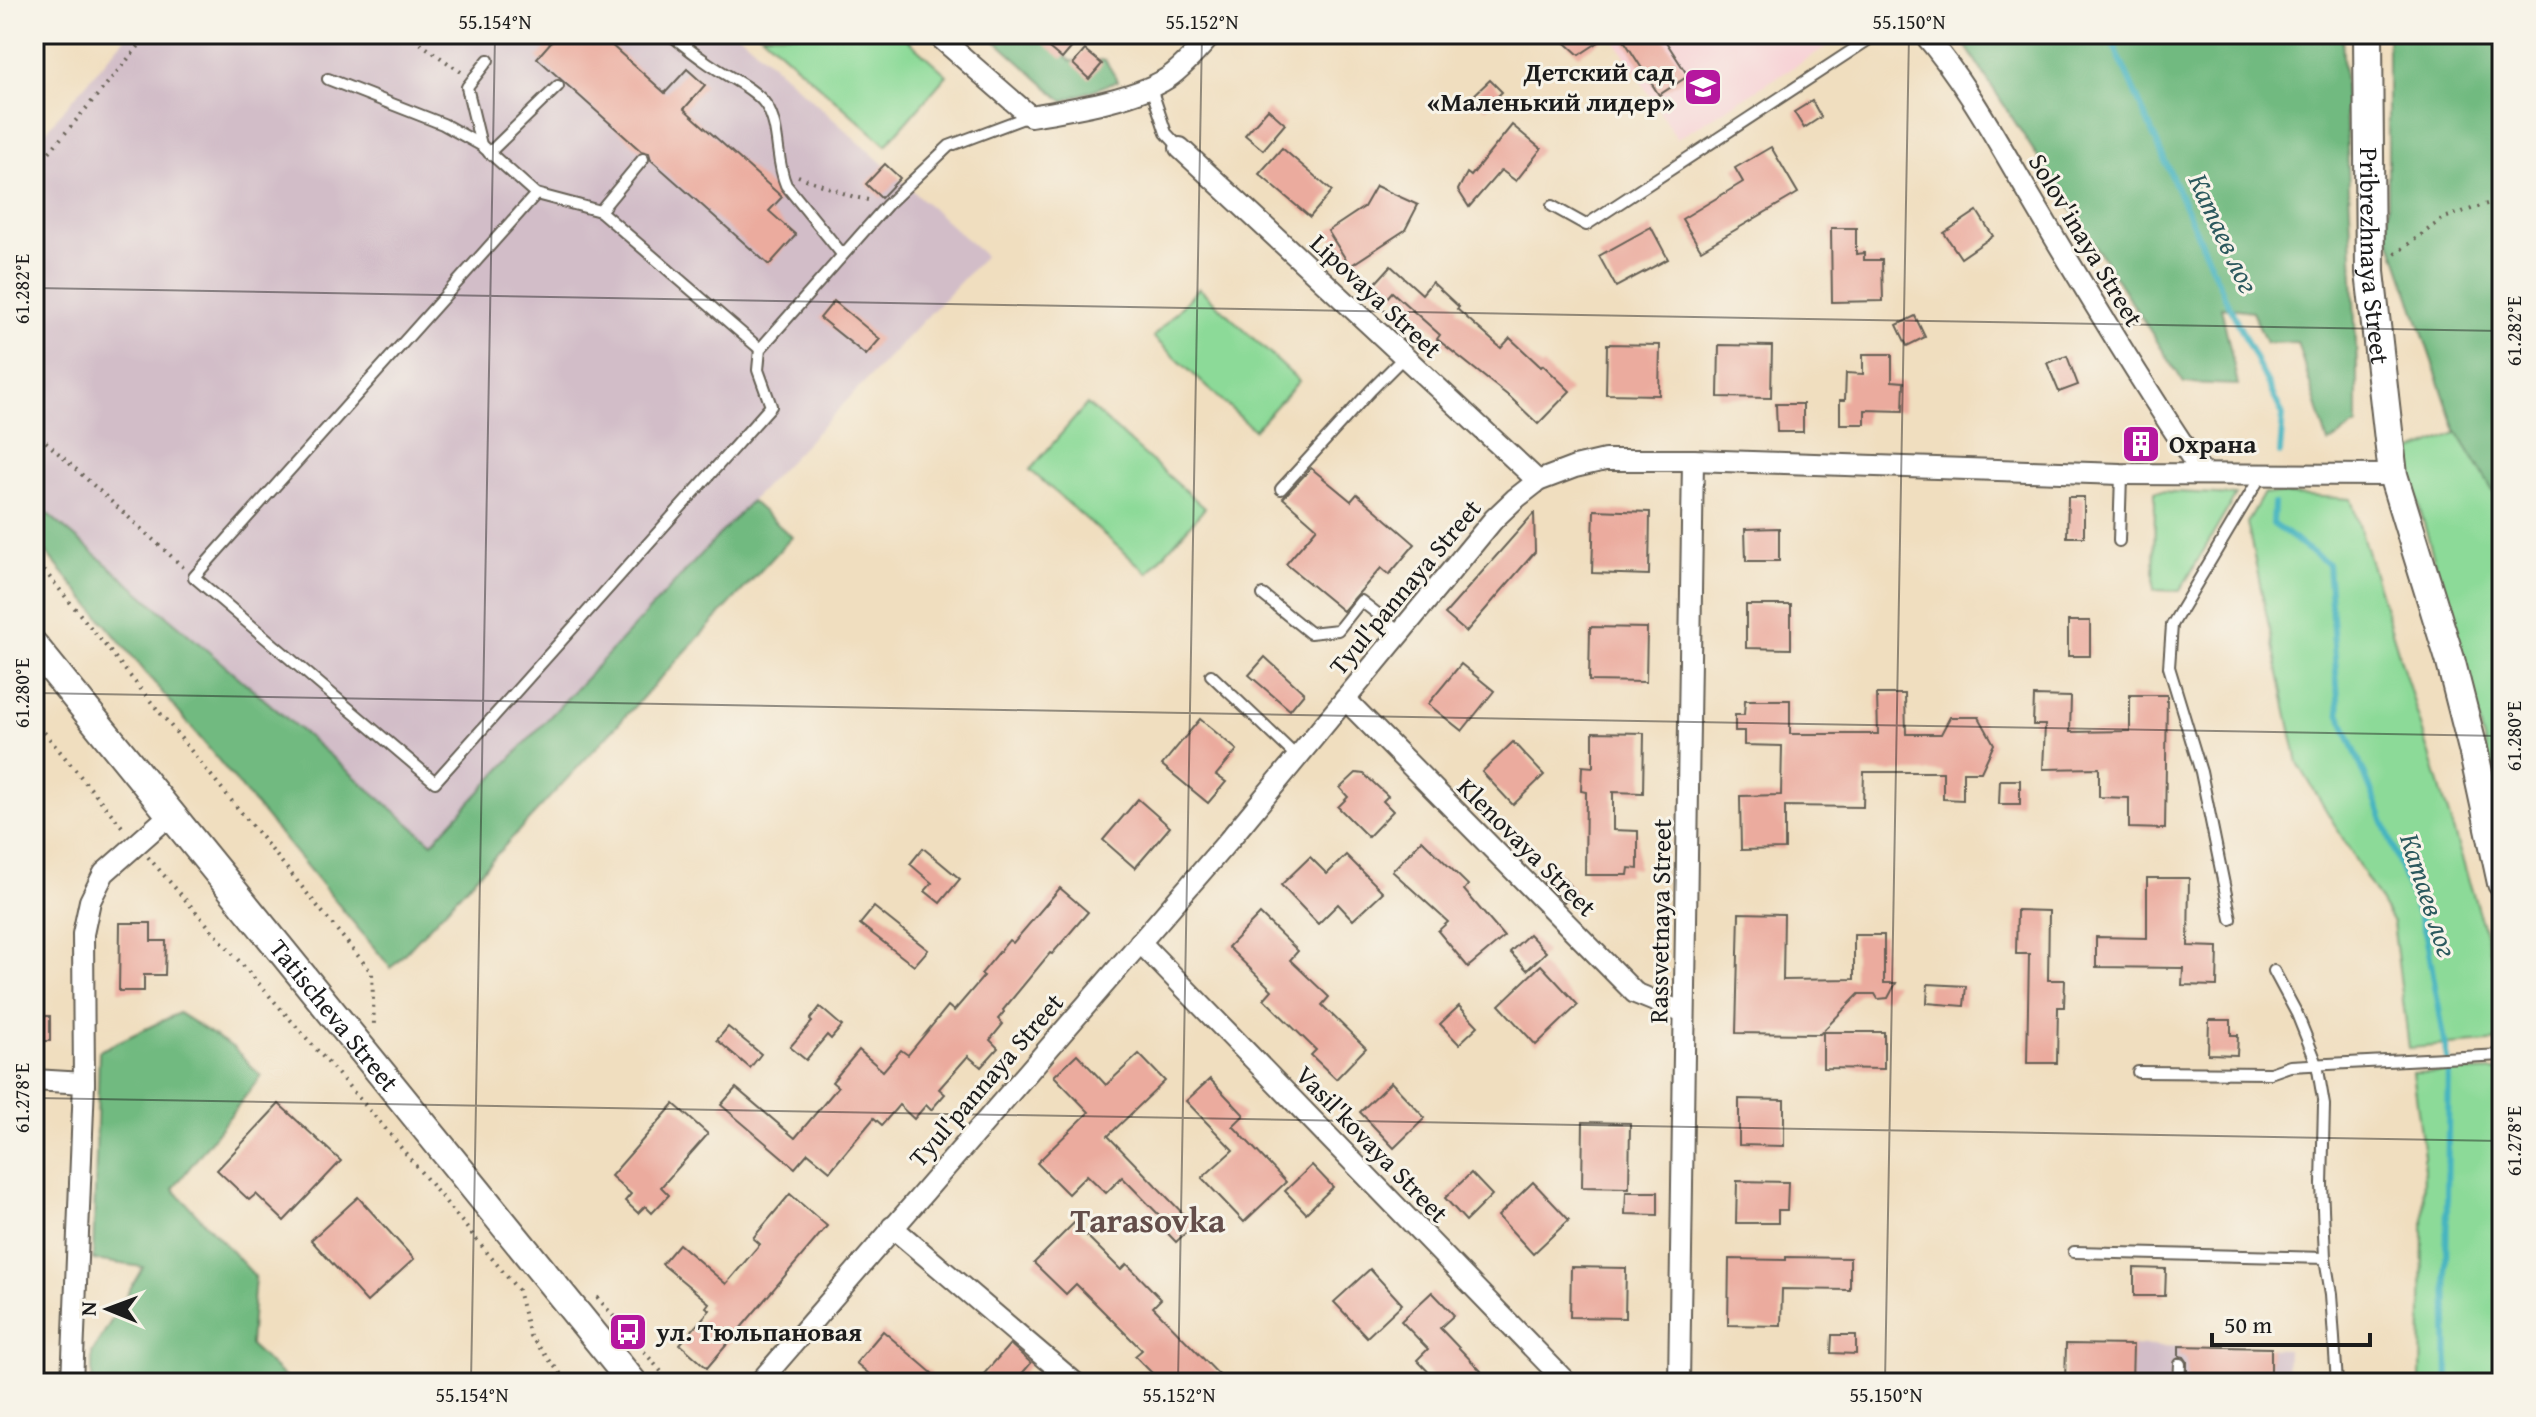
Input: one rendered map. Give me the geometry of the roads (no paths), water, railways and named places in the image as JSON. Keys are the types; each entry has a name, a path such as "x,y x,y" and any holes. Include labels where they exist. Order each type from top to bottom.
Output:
{"street":[{"path":"936,34 1030,116 1151,88 1172,76 1212,34"},
{"name":"Solov'inaya Street","path":"1924,34 1957,77 1999,143 2139,379 2202,473"},
{"name":"Pribrezhnaya Street","path":"2368,34 2370,272 2393,475 2458,689 2502,883"},
{"name":"Lipovaya Street","path":"1180,148 1538,481"},
{"name":"Tyul'pannaya Street","path":"759,1383 1140,942 1494,519 1538,481 1605,460 2121,474 2393,475"},
{"name":"Rassvetnaya Street","path":"1679,1383 1693,460"},
{"name":"Tatischeva Street","path":"34,646 633,1383"},
{"name":"Klenovaya Street","path":"1345,699 1635,993 1684,1013"},
{"path":"72,1383 84,1083 83,934 90,901 104,873 171,814"},
{"name":"Vasil'kovaya Street","path":"1140,942 1567,1383"},
{"path":"34,1080 84,1083"},
{"path":"892,1227 1075,1383"}],"lane":[{"path":"670,34 753,93 766,106 775,130 786,185 842,254"},
{"path":"1552,206 1586,225 1877,34"},
{"path":"485,149 467,87 488,60"},
{"path":"328,79 443,124 485,149 536,194 600,211 760,349"},
{"path":"485,149 558,86"},
{"path":"1151,88 1166,133 1180,148"},
{"path":"536,194 194,577 435,782 771,406 758,370 760,349 842,254 887,205 949,146 1030,116"},
{"path":"600,211 643,159"},
{"path":"1281,489 1403,358"},
{"path":"2119,541 2121,474"},
{"path":"2231,919 2201,772 2169,667 2172,625 2262,474"},
{"path":"1263,595 1310,633 1338,630 1361,601 1401,632"},
{"path":"1211,675 1297,757"},
{"path":"2274,971 2297,1014 2317,1064 2324,1105 2322,1184 2325,1258 2331,1294 2337,1383"},
{"path":"2138,1072 2270,1073 2290,1066 2502,1055"},
{"path":"2074,1252 2325,1258"},
{"path":"2179,1383 2180,1364"}],"waterway":[{"name":"Катаев лог","path":"2109,34 2225,297 2283,415 2280,453"},
{"name":"Катаев лог","path":"2274,504 2273,524 2328,564 2339,712 2426,935 2449,1065 2448,1383"}],"place":[{"name":"Детский сад «Маленький лидер»","path":"1703,87"},
{"name":"Охрана","path":"2141,444"},
{"name":"ул. Тюльпановая","path":"628,1332"}],"district":[{"name":"Tarasovka","path":"1148,1220"}]}
